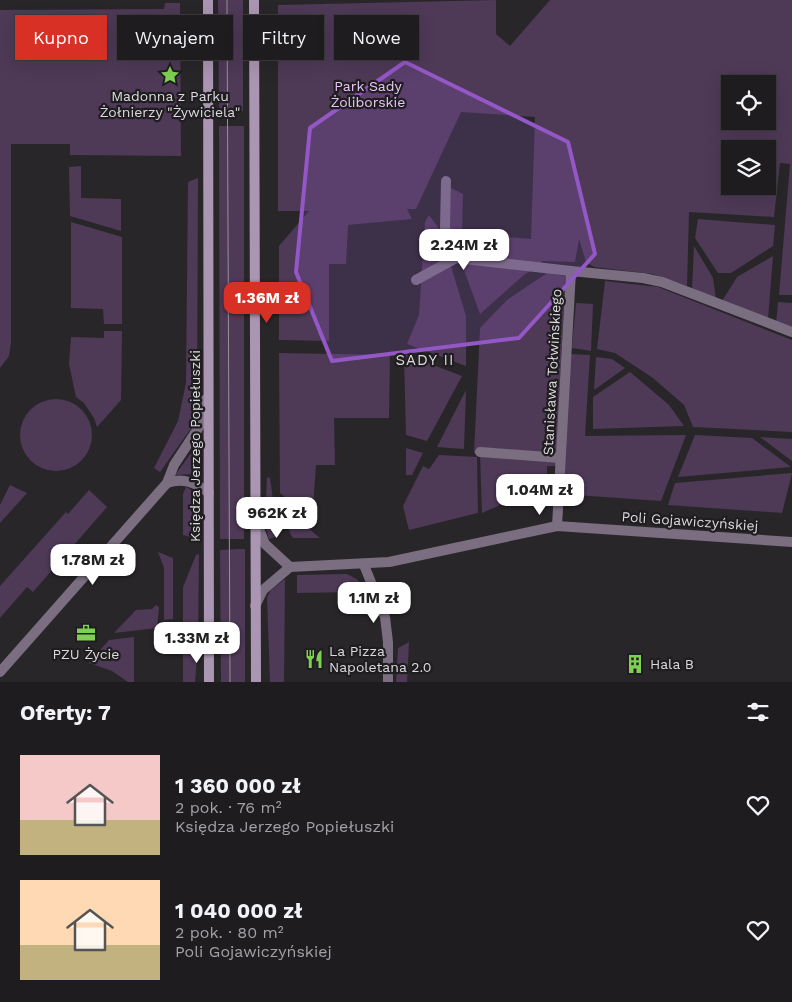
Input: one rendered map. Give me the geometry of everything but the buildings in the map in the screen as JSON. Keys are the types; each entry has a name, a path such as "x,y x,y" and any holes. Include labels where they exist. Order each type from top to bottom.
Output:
{"main road":[{"name":"Księdza Jerzego Popiełuszki","path":"208,0 210,682"},
{"path":"254,0 256,682"}],"street":[{"path":"446,181 445,228 456,258"},
{"path":"416,280 456,258 572,271"},
{"name":"Stanisława Tołwińskiego","path":"556,526 572,271 662,282 792,332"},
{"path":"0,672 167,483 174,465 199,427 209,387"},
{"path":"480,452 560,458"},
{"path":"167,483 174,481 190,482 209,493"},
{"path":"255,518 265,544 290,567 263,590 255,606"},
{"name":"Poli Gojawiczyńskiej","path":"290,567 364,565 415,557 556,526 792,542"},
{"path":"364,565 385,618 388,642 388,682"}],"highlighted area":[{"path":"405,62 568,142 595,254 519,338 332,361 296,272 310,128"}],"green space":[{"path":"218,0 243,0 243,111 219,111 219,60 233,60 233,15 218,15"},
{"name":"Park Sady Żoliborskie","path":"496,0 496,34 510,46 550,0 792,0 792,295 779,295 790,164 780,163 774,217 689,212 687,286 653,274 594,267 586,262 579,239 575,262 542,261 537,268 525,274 480,314 449,229 451,188 463,194 462,233 531,239 535,117 461,112 416,209 407,209 412,219 348,225 346,264 329,264 329,341 279,340 279,246 309,211 278,211 278,60 324,60 324,15 278,15 278,5"},
{"path":"165,3 180,3 180,15 117,15 117,60 180,60 181,156 70,155 70,144 11,144 11,343 9,356 0,368 0,10 164,9"},
{"path":"219,126 244,126 244,539 220,539"},
{"path":"81,166 81,198 121,199 121,231 70,216 69,167"},
{"path":"198,178 197,413 192,427 160,472 154,468 178,421 186,383 188,182"},
{"path":"429,215 440,230 466,316 466,366 407,344 419,315 425,222"},
{"path":"698,219 775,225 773,246 731,273 718,273 695,238"},
{"path":"71,222 122,237 122,324 104,324 103,309 71,308"},
{"path":"694,246 713,278 716,299 692,290"},
{"path":"773,256 768,319 722,301 737,277"},
{"path":"547,273 565,276 556,466 547,466 547,490 525,494 482,513 480,454 474,453 480,328 507,300"},
{"path":"605,281 658,287 792,340 792,432 693,427 684,405 653,378 615,353 597,349"},
{"path":"778,302 792,303 792,329 776,324"},
{"path":"576,303 593,304 591,351 572,348"},
{"path":"104,331 122,331 121,400 97,427 94,418 84,403 76,397 69,364 71,337 104,338"},
{"path":"279,353 390,355 389,418 334,418 335,465 316,465 312,521 280,493"},
{"path":"404,354 462,376 427,441 406,435"},
{"path":"570,354 590,355 585,436 686,435 661,501 562,494"},
{"path":"596,357 612,359 625,368 594,390"},
{"path":"630,372 669,405 684,426 593,429 593,397"},
{"path":"466,390 464,449 437,447"},
{"path":"56,399 70,402 82,409 89,421 92,435 89,449 82,461 70,468 56,471 42,468 30,461 23,449 20,435 23,421 30,409 42,402"},
{"path":"695,435 752,438 791,467 678,477"},
{"path":"760,437 792,439 792,461"},
{"path":"198,444 198,477 192,474 175,475"},
{"path":"406,448 423,453 412,475 406,475"},
{"path":"439,455 477,457 478,513 409,530 403,506 423,466 429,469"},
{"path":"792,473 782,513 668,505 675,483"},
{"path":"267,477 270,478 278,536 269,539 265,524"},
{"path":"10,485 27,493 0,523 0,505"},
{"path":"186,487 196,496 198,502 198,539 183,535 183,494"},
{"path":"89,490 107,507 33,592 27,587 0,618 0,586 66,512 68,514"},
{"path":"283,506 320,538 293,538"},
{"path":"245,549 245,682 221,682 220,550"},
{"path":"158,552 173,558 173,619 164,620 164,568"},
{"path":"199,554 198,646 195,682 183,682 183,587 196,555"},
{"path":"347,574 358,580 367,593 365,596 358,599 356,592 297,593 297,575"},
{"path":"285,579 284,682 270,682 267,597 271,590"},
{"path":"156,605 159,607 157,628 114,633 136,610 152,609"},
{"path":"134,637 134,682 128,682 112,671 89,663 109,640"},
{"path":"409,642 407,682 396,682 398,648"}],"tram line":[{"path":"227,0 230,682"}],"place":[{"name":"Madonna z Parku Żołnierzy \"Żywiciela\"","path":"170,75"},
{"name":"PZU Życie","path":"86,633"},
{"name":"La Pizza Napoletana 2.0","path":"314,659"},
{"name":"Hala B","path":"635,664"}],"district":[{"name":"SADY II","path":"425,360"}]}
